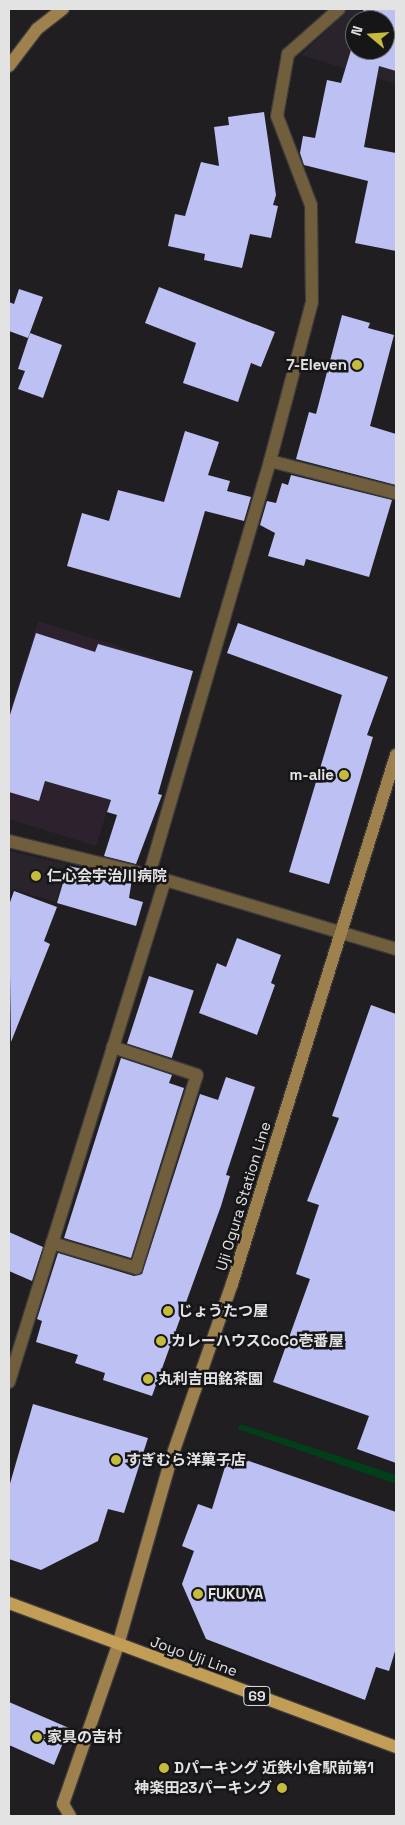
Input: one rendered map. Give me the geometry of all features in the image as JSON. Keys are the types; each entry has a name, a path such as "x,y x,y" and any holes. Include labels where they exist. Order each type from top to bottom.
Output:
{"main road":[{"path":"9,66 37,29 58,11"},
{"name":"Uji Ogura Station Line","path":"70,1816 63,1804 118,1645 175,1448 232,1284 396,755"},
{"name":"Joyo Uji Line","path":"9,1603 396,1747"}],"street":[{"path":"149,875 270,461 312,302 311,204 277,116 288,54 339,9"},
{"path":"270,461 396,493"},
{"path":"9,841 149,875 396,949"},
{"path":"9,1382 165,880"},
{"path":"52,1243 136,1268 197,1075 113,1047"}],"shaded area":[{"path":"396,9 396,84 301,55 345,13 345,60 395,60 395,10 348,10"},
{"path":"38,621 155,658 96,846 9,819 9,714"},
{"name":"仁心会宇治川病院","path":"9,851 67,864 56,902 12,889 9,896"}],"green space":[{"path":"240,1424 396,1475 396,1484 238,1429"}],"building":[{"path":"396,9 396,71 379,66 364,147 396,153 396,251 355,243 368,181 304,165 300,153 303,136 315,138 327,80 341,83 348,60 395,60 395,10 364,10"},
{"path":"264,112 276,195 273,205 278,206 271,238 250,234 242,268 204,260 205,254 168,246 175,214 185,216 201,162 219,166 214,127 229,125 228,117"},
{"path":"159,287 275,332 261,367 251,363 238,402 183,383 196,343 145,323"},
{"path":"19,289 43,297 28,338 9,331 9,302 14,304"},
{"path":"342,315 370,323 368,328 394,335 370,426 396,434 396,485 296,459 309,412 316,414"},
{"path":"30,333 62,345 43,398 18,389 25,371 18,369"},
{"path":"185,431 219,442 208,475 230,481 227,491 251,497 244,521 205,511 180,598 67,566 82,513 109,521 118,490 164,502"},
{"path":"291,475 392,500 369,577 306,559 304,566 268,556 275,533 260,525 267,501 276,503 282,483 288,485"},
{"path":"238,623 388,677 367,735 373,737 329,884 289,872 342,695 227,653"},
{"path":"36,633 95,652 98,644 193,671 158,794 162,795 136,864 104,856 117,815 107,812 111,800 45,781 39,801 9,792 9,718"},
{"path":"68,866 132,879 129,898 143,902 136,926 57,903"},
{"path":"14,891 57,907 44,941 50,944 11,1042 9,905"},
{"path":"237,938 281,955 271,983 275,985 257,1035 199,1013 217,963 226,967"},
{"path":"149,976 194,991 172,1058 127,1044"},
{"path":"371,1005 396,1014 396,1463 357,1449 369,1416 273,1382 310,1279 296,1274 319,1205 307,1201 339,1118 332,1116"},
{"path":"121,1058 172,1075 169,1083 184,1088 131,1258 64,1238"},
{"path":"226,1077 255,1087 226,1175 230,1176 221,1206 152,1396 103,1380 105,1373 75,1363 78,1355 36,1342 42,1321 37,1319 58,1253 134,1276 142,1274 200,1094 218,1100"},
{"path":"9,1232 43,1247 32,1281 9,1271"},
{"path":"33,1404 148,1438 124,1513 108,1509 98,1541 41,1570 9,1559 9,1487"},
{"path":"229,1454 396,1512 396,1648 389,1671 376,1667 365,1700 206,1639 182,1584 194,1551 182,1546 198,1504 212,1509"},
{"name":"家具の吉村","path":"9,1702 69,1728 54,1765 9,1745"}],"place":[{"name":"7-Eleven","path":"357,365"},
{"name":"m-alie","path":"344,775"},
{"name":"仁心会宇治川病院","path":"36,876"},
{"name":"じょうたつ屋","path":"168,1311"},
{"name":"カレーハウスCoCo壱番屋","path":"161,1341"},
{"name":"丸利吉田銘茶園","path":"148,1379"},
{"name":"すぎむら洋菓子店","path":"116,1460"},
{"name":"FUKUYA","path":"198,1594"},
{"name":"家具の吉村","path":"37,1737"},
{"name":"Dパーキング 近鉄小倉駅前第1","path":"164,1768"},
{"name":"神楽田23パーキング","path":"282,1788"}]}
